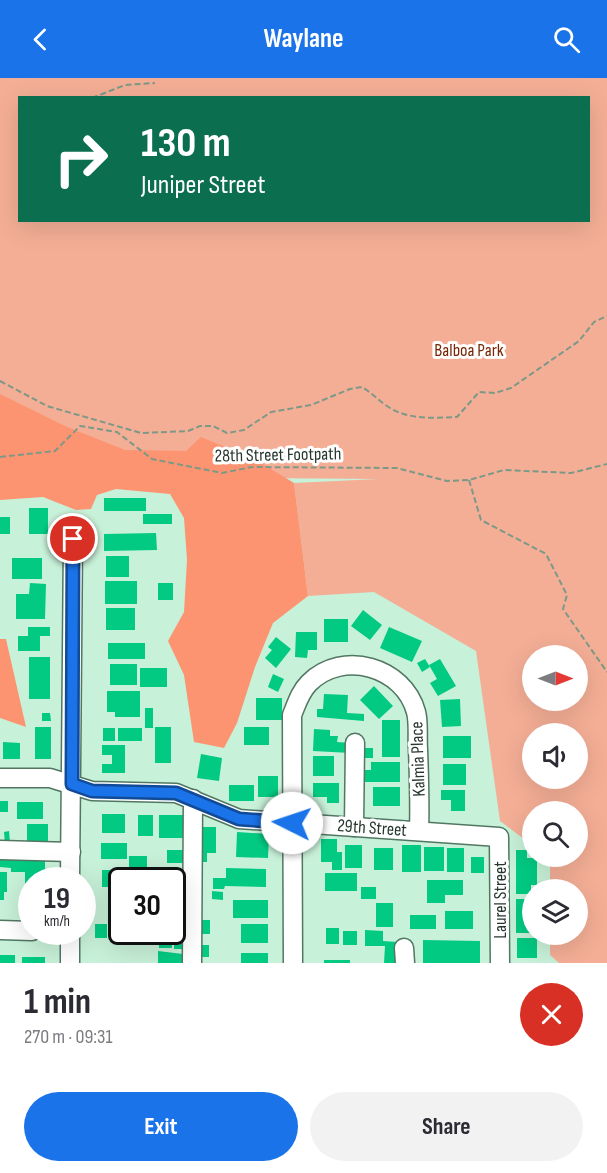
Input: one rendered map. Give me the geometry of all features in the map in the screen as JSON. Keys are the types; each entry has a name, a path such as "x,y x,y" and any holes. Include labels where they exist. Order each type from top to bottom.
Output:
{"street":[{"path":"70,867 73,539"},
{"name":"Kalmia Place","path":"293,963 292,715 300,694 311,681 327,671 352,665 369,666 391,676 408,694 416,713 419,831"},
{"path":"354,827 356,743"},
{"name":"29th Street","path":"0,777 50,778 92,791 176,793 239,819 499,837"},
{"path":"192,963 193,799"},
{"name":"Laurel Street","path":"499,837 500,963"},
{"path":"0,850 71,852"},
{"path":"0,930 18,931"},
{"path":"70,945 70,963"}],"path":[{"path":"97,96 124,85 155,83"},
{"path":"0,381 47,406 141,433 188,431 200,426 213,426 227,433 244,430 271,412 311,405 350,389 362,387 398,411 426,419 457,417 479,392 495,393 511,388 579,341 594,322 607,316"},
{"name":"28th Street Footpath","path":"0,457 55,451 80,426 117,432 152,459 222,473 252,466 397,468 447,481 469,480"},
{"path":"607,464 571,473 504,470 469,480 481,520 546,554 567,595 563,609 607,672"}],"green space":[{"name":"Balboa Park","path":"0,78 607,78 607,963 559,963 550,955 550,945 588,945 588,879 550,879 550,867 588,867 588,801 522,801 522,838 500,821 476,651 374,592 308,596 294,483 378,479 0,476"}],"shaded area":[{"path":"0,394 65,426 125,450 186,451 201,437 256,460 294,483 308,596 273,623 255,667 237,723 224,748 194,742 184,675 168,641 184,612 187,560 184,518 170,494 116,489 97,495 91,509 76,510 43,497 0,500"},
{"path":"0,639 6,639 26,727 0,718"}],"building":[{"path":"104,498 146,498 146,511 104,511"},
{"path":"29,508 48,508 48,534 29,534"},
{"path":"143,514 172,514 172,524 143,524"},
{"path":"0,517 10,517 10,534 0,534"},
{"path":"156,533 157,550 104,551 104,534"},
{"path":"106,556 129,556 129,577 106,577"},
{"path":"12,558 42,558 42,579 12,579"},
{"path":"105,581 137,581 137,604 105,604"},
{"path":"30,583 46,584 45,619 16,619 16,594 29,594"},
{"path":"158,583 173,583 173,600 158,600"},
{"path":"106,608 135,608 135,630 106,630"},
{"path":"363,610 382,625 370,640 351,626"},
{"path":"324,619 348,619 348,642 324,642"},
{"path":"28,627 50,627 50,636 40,636 40,651 18,651 18,636 28,636"},
{"path":"389,627 422,641 412,662 380,648"},
{"path":"296,632 317,632 317,650 308,650 307,658 295,657"},
{"path":"276,637 291,649 276,668 265,658 272,650 268,647"},
{"path":"108,643 145,643 145,659 108,659"},
{"path":"29,657 50,657 50,699 29,699"},
{"path":"425,659 430,667 422,672 417,663"},
{"path":"440,659 456,686 438,696 430,683 437,679 429,665"},
{"path":"110,664 137,664 137,685 110,685"},
{"path":"140,668 167,668 167,687 140,687"},
{"path":"273,674 284,679 278,692 268,687"},
{"path":"374,686 393,706 379,719 360,700"},
{"path":"107,691 140,691 140,717 115,717 115,712 107,712"},
{"path":"324,694 348,695 347,713 364,714 364,721 317,717 317,709 323,709"},
{"path":"256,698 282,698 282,720 256,720"},
{"path":"460,699 461,726 442,727 440,700"},
{"path":"145,708 153,708 153,728 145,728"},
{"path":"42,713 50,713 51,721 42,721"},
{"path":"382,720 400,720 400,757 382,757"},
{"path":"35,727 51,727 51,759 35,759"},
{"path":"155,727 171,727 171,763 155,763"},
{"path":"244,727 269,727 269,745 244,745"},
{"path":"103,728 115,728 115,741 103,741"},
{"path":"118,728 142,728 142,741 118,741"},
{"path":"314,729 330,730 330,736 338,736 337,742 351,743 351,753 313,751"},
{"path":"443,736 471,736 471,758 443,758"},
{"path":"3,742 20,743 20,759 3,759"},
{"path":"102,745 125,745 125,773 102,773 102,764 112,764 112,755 102,755"},
{"path":"365,748 373,748 373,758 365,758"},
{"path":"201,754 222,758 219,781 197,778"},
{"path":"313,756 334,756 334,776 313,776"},
{"path":"371,762 400,762 400,782 363,782 363,770 371,770"},
{"path":"443,764 466,764 466,785 443,785"},
{"path":"258,776 278,776 278,797 258,797"},
{"path":"313,783 339,783 339,803 327,803 327,797 313,797"},
{"path":"229,785 254,785 254,801 229,801"},
{"path":"373,787 400,787 400,806 373,806"},
{"path":"441,790 465,790 465,811 451,811 451,800 441,800"},
{"path":"0,801 8,801 8,812 0,812"},
{"path":"17,802 43,802 43,819 17,819"},
{"path":"102,814 125,814 125,833 102,833"},
{"path":"138,815 153,815 153,836 138,836"},
{"path":"159,815 185,815 185,838 159,838"},
{"path":"27,824 48,824 48,844 27,844"},
{"path":"197,827 216,827 216,853 207,853 207,862 197,862"},
{"path":"9,831 10,843 5,844 4,832"},
{"path":"237,832 269,834 268,858 236,857"},
{"path":"321,839 337,839 337,852 342,852 342,870 332,870 332,862 321,862"},
{"path":"101,843 127,843 127,859 101,859"},
{"path":"345,845 362,845 362,868 345,868"},
{"path":"402,845 421,845 421,872 402,872"},
{"path":"424,847 444,847 444,871 424,871"},
{"path":"374,848 393,848 393,870 374,870"},
{"path":"447,848 464,848 464,872 447,872"},
{"path":"167,850 186,850 186,863 167,863"},
{"path":"516,850 522,850 522,867 537,867 537,879 522,879 522,894 516,894"},
{"path":"129,856 147,856 147,867 129,867"},
{"path":"0,857 45,858 45,867 18,867 18,872 11,872 11,868 0,867"},
{"path":"471,857 484,857 484,873 471,873"},
{"path":"226,868 266,869 266,887 225,886 224,889 213,889 213,878 226,878"},
{"path":"102,870 108,870 108,887 102,887"},
{"path":"0,872 7,872 7,892 4,892 4,900 0,900"},
{"path":"325,873 357,873 357,891 325,891"},
{"path":"427,880 463,880 463,895 445,895 445,903 427,903"},
{"path":"361,887 376,887 376,899 361,899"},
{"path":"212,891 223,892 223,900 212,899"},
{"path":"516,899 522,899 522,933 516,933"},
{"path":"233,900 268,900 268,918 233,918"},
{"path":"376,903 393,903 393,927 376,927"},
{"path":"445,911 473,911 473,929 445,929"},
{"path":"410,915 436,915 436,929 410,929"},
{"path":"199,920 210,920 210,934 199,934"},
{"path":"96,924 107,924 107,938 96,938"},
{"path":"241,924 268,924 268,943 241,943"},
{"path":"326,928 339,928 339,944 326,944"},
{"path":"365,930 383,931 383,941 398,942 398,963 384,963 385,946 365,946"},
{"path":"343,931 357,931 357,945 343,945"},
{"path":"517,938 522,938 522,945 537,945 537,958 517,958"},
{"path":"423,940 480,941 480,963 423,963"},
{"path":"159,945 172,945 172,948 159,948"},
{"path":"174,945 184,945 184,949 174,949"},
{"path":"196,945 209,945 209,957 196,957"},
{"path":"158,951 183,954 183,963 158,963"},
{"path":"241,953 268,953 268,963 241,963"},
{"path":"0,955 15,955 15,963 0,963"},
{"path":"22,957 45,957 45,963 22,963"},
{"path":"324,960 350,960 350,963 324,963"}],"route":[{"path":"73,539 72,784 92,791 176,793 239,819 292,823"}]}
